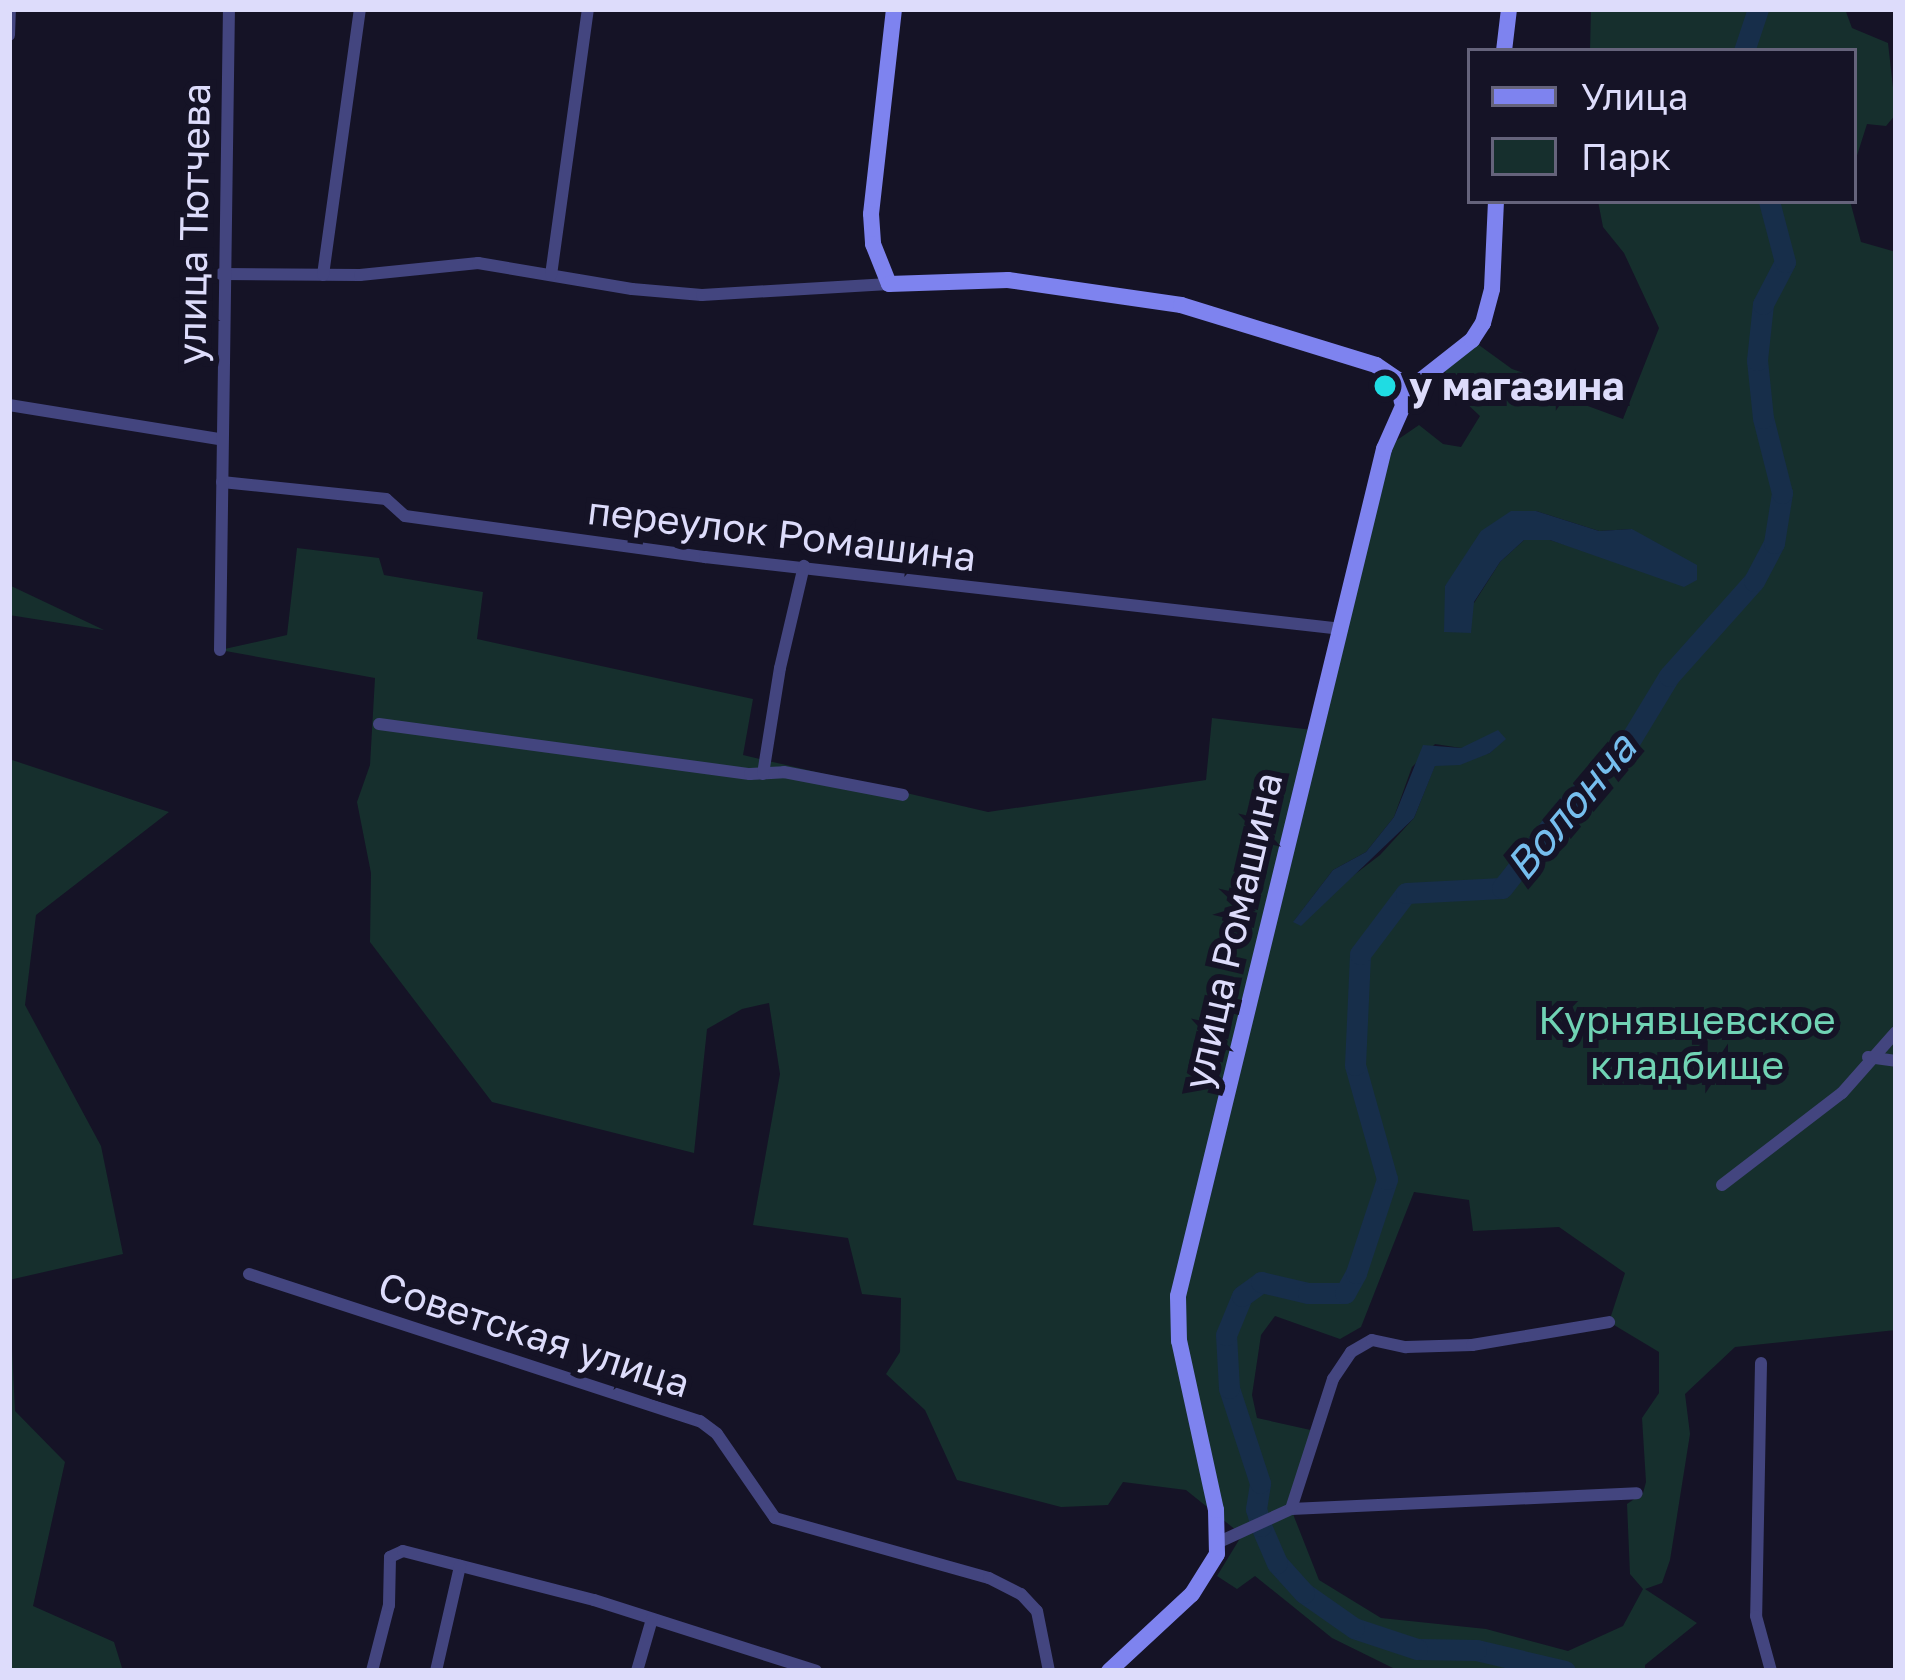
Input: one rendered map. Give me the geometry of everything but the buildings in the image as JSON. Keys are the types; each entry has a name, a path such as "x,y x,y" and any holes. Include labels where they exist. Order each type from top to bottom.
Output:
{"street":[{"path":"9,35 10,9"},
{"name":"улица Тютчева","path":"220,650 221,274 229,9"},
{"path":"323,275 360,9"},
{"path":"551,275 588,9"},
{"path":"889,284 873,244 871,214 894,9"},
{"path":"1504,48 1509,9"},
{"name":"улица Ромашина","path":"1219,1542 1179,1341 1178,1295 1384,449 1402,402 1472,340 1488,307 1496,204"},
{"path":"221,274 323,275 478,263 701,295 971,278 1117,292 1285,334 1408,372 1443,362"},
{"path":"1376,365 1398,380 1402,402"},
{"path":"9,405 220,440"},
{"name":"переулок Ромашина","path":"222,482 386,499 405,516 1342,629"},
{"path":"763,774 780,668 805,566"},
{"path":"379,724 763,774 784,772 903,795"},
{"path":"1722,1185 1841,1093 1896,1032"},
{"path":"1868,1058 1896,1060"},
{"name":"Советская улица","path":"249,1274 700,1421 717,1434 775,1518 989,1578 1021,1594 1037,1611 1049,1671"},
{"path":"1291,1509 1333,1379 1351,1352 1372,1340 1406,1347 1472,1345 1609,1322"},
{"path":"1761,1363 1756,1616 1771,1671"},
{"path":"1109,1671 1204,1580 1219,1542 1291,1509 1637,1493"},
{"path":"372,1671 388,1605 391,1557 396,1552 652,1619 816,1671"},
{"path":"436,1671 460,1566"},
{"path":"637,1671 652,1619"}],"green space":[{"path":"1591,9 1845,9 1852,28 1888,43 1896,114 1886,126 1867,124 1857,156 1857,48 1590,48"},
{"name":"Курнявцевское кладбище","path":"1599,204 1851,204 1861,242 1896,252 1896,1330 1735,1347 1685,1394 1690,1434 1670,1560 1662,1583 1645,1589 1697,1623 1645,1665 1645,1671 1399,1671 1332,1638 1255,1576 1237,1589 1217,1576 1242,1535 1186,1490 1123,1482 1108,1505 1061,1507 957,1480 925,1410 886,1374 900,1352 901,1298 862,1294 848,1238 753,1225 780,1074 769,1003 742,1009 707,1029 694,1153 492,1102 370,942 371,873 357,802 370,765 375,678 220,650 287,635 297,548 379,558 384,575 483,592 477,639 753,699 743,755 988,812 1206,780 1212,718 1313,730 1384,449 1419,425 1443,444 1461,447 1480,416 1449,387 1443,363 1472,340 1512,369 1557,384 1577,402 1623,419 1659,328 1624,253 1603,227","holes":["1536,511 1599,531 1633,529 1582,550 1550,540 1524,540 1500,562 1474,603 1445,586","1505,738 1490,753 1435,765 1414,818 1380,855 1294,921 1333,870 1366,852 1394,817 1412,767 1435,744 1461,748","1414,1192 1469,1200 1473,1231 1559,1227 1625,1273 1609,1322 1659,1352 1659,1393 1642,1418 1646,1482 1643,1493 1627,1504 1630,1574 1643,1589 1623,1626 1568,1651 1486,1629 1381,1618 1319,1580 1291,1509 1315,1431 1257,1418 1252,1395 1261,1335 1275,1316 1340,1339 1361,1327"]},
{"path":"9,585 104,630 9,615"},
{"path":"9,759 169,812 36,915 25,1005 101,1146 123,1254 9,1280"},
{"path":"9,1286 15,1411 65,1462 33,1606 114,1642 123,1671 9,1671"}],"water":[{"path":"1511,511 1536,511 1599,531 1632,529 1697,565 1697,580 1684,587 1550,540 1524,540 1500,562 1474,602 1471,633 1444,632 1445,586 1481,531"},
{"path":"1498,730 1506,739 1490,753 1460,765 1435,766 1414,818 1301,926 1293,922 1333,870 1366,852 1394,817 1423,745 1461,748"}],"waterway":[{"name":"Волонча","path":"1745,48 1758,9"},
{"name":"Волонча","path":"1565,1671 1476,1650 1417,1649 1354,1628 1304,1593 1277,1563 1261,1526 1256,1509 1260,1483 1229,1388 1226,1335 1242,1296 1261,1282 1308,1293 1345,1293 1356,1273 1387,1179 1355,1065 1360,954 1406,893 1502,888 1565,808 1626,747 1669,676 1754,581 1774,543 1782,493 1763,418 1757,360 1763,304 1785,262 1770,204"}],"place":[{"name":"у магазина","path":"1385,386"}]}
